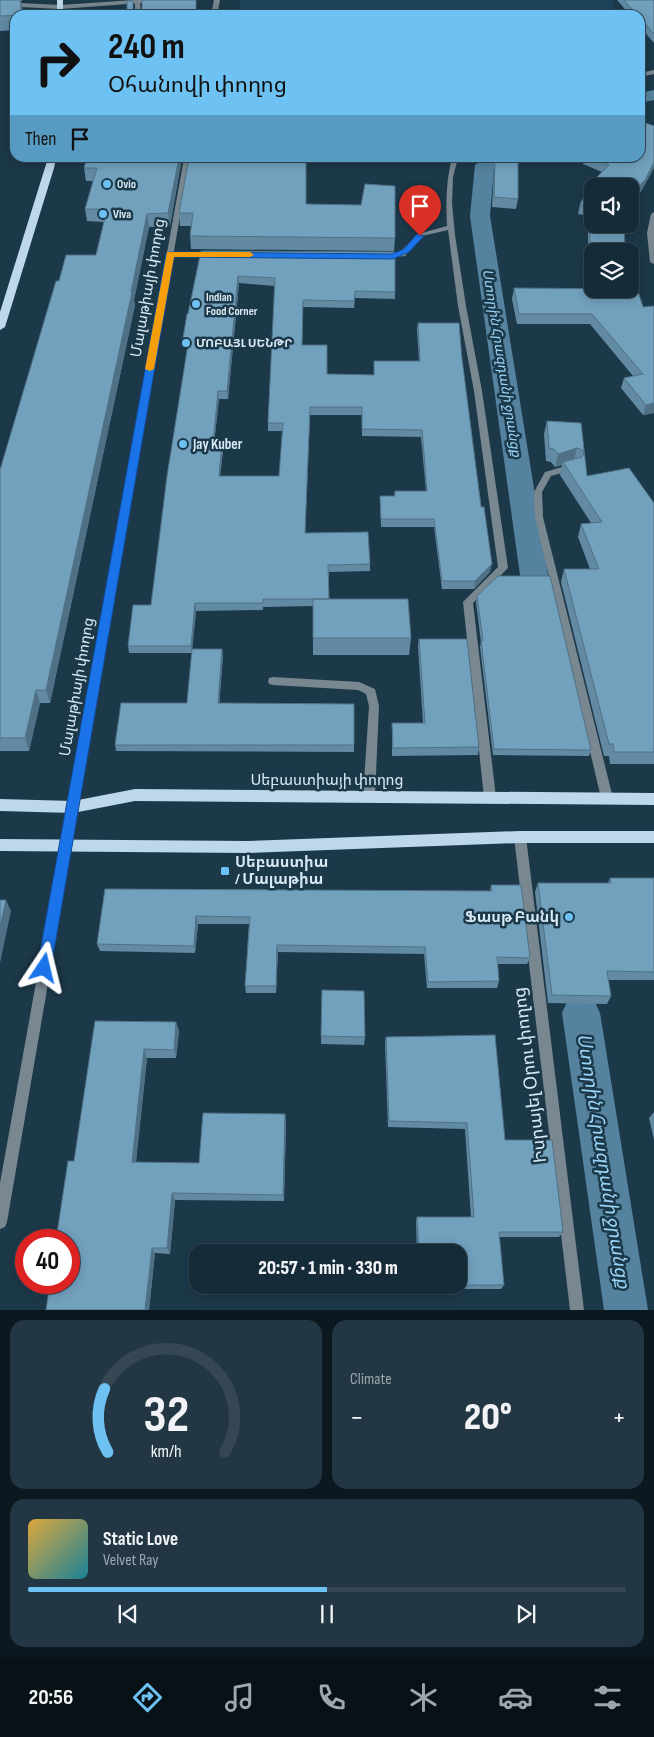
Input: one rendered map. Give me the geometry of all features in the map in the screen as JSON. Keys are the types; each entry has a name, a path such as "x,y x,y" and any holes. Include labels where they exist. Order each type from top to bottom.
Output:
{"main road":[{"path":"0,327 51,162"},
{"name":"Սեբաստիայի փողոց","path":"0,805 73,807 135,795 654,799"},
{"path":"0,845 248,847 520,837 654,837"}],"street":[{"path":"0,4 60,4 153,0"},
{"path":"137,1 138,10"},
{"name":"Մալաթիայի փողոց","path":"0,1222 186,162"},
{"path":"453,162 450,184 450,227 478,391 503,568 468,602 490,797"},
{"path":"654,214 650,233 654,262"},
{"path":"374,256 402,254 420,236 450,227"},
{"path":"170,254 219,255"},
{"path":"575,466 548,474 538,492 539,517 607,798"},
{"path":"273,681 359,686 371,692 374,706 369,797"},
{"name":"Իսրայել Օրու փողոց","path":"520,837 577,1310"}],"shaded area":[{"path":"240,0 612,0 615,10 239,10"}],"building":[{"path":"0,0 20,0 21,10 10,10 10,16 0,16"},
{"path":"142,0 196,0 196,10 142,10"},
{"path":"624,0 654,0 654,34 645,24 645,10 633,10"},
{"path":"127,1 133,1 133,10 127,10"},
{"path":"645,123 654,126 654,162 645,180 639,186 639,178 596,178 609,165 602,162 645,162"},
{"path":"86,162 178,162 168,213 147,214 132,292 46,690 36,690 25,738 0,738 0,470 56,281 59,281 66,255 96,255 107,209 85,209 97,168 84,168"},
{"path":"188,162 306,162 306,204 361,205 365,184 395,186 395,238 190,236 193,213 179,213"},
{"path":"495,162 518,162 518,199 494,197"},
{"path":"590,233 624,233 625,243 590,243"},
{"path":"201,251 395,252 395,292 355,291 354,301 303,300 302,345 327,345 327,374 374,375 374,361 420,361 418,323 459,323 481,507 484,507 492,564 475,581 442,581 434,519 381,519 380,496 395,496 395,491 427,491 422,430 362,429 362,407 310,407 305,533 368,532 370,564 328,565 329,599 263,599 263,603 195,603 191,646 128,646 133,605 151,605 167,476 189,338 183,338","holes":["238,276 275,278 268,423 283,423 279,476 219,476 222,444 213,444 218,391 227,391"]},
{"path":"514,288 584,289 584,298 639,298 639,294 643,307 654,306 654,403 646,405 624,378 643,374 592,314 519,314"},
{"path":"547,421 581,423 587,476 629,468 654,503 654,752 614,752 613,744 609,744 564,569 599,569 581,524 602,522 563,462 582,457 584,454 583,450 577,448 558,454 554,449 549,448"},
{"path":"498,576 550,576 591,750 494,749 477,596"},
{"path":"313,599 408,599 411,638 313,638"},
{"path":"419,639 467,639 479,747 393,748 392,723 425,723"},
{"path":"192,649 222,649 218,703 354,704 354,745 115,745 121,703 187,703"},
{"path":"610,878 654,878 654,972 607,971 611,996 552,995 538,883 611,883"},
{"path":"491,885 521,885 530,958 497,957 499,981 428,982 425,947 277,945 276,986 245,986 250,917 196,916 194,946 97,944 105,889 492,891"},
{"path":"0,900 6,900 0,927"},
{"path":"322,990 364,991 365,1037 321,1036"},
{"path":"95,1021 176,1022 174,1050 144,1049 132,1162 199,1163 203,1113 285,1114 283,1195 172,1193 167,1248 152,1248 145,1310 46,1310 48,1294 80,1294 80,1229 58,1229 68,1161 74,1161"},
{"path":"495,1035 505,1140 552,1140 563,1232 499,1232 504,1285 467,1285 467,1244 419,1244 417,1217 474,1217 467,1123 389,1121 386,1037"}],"waterway":[{"name":"Ստորին Հրազդանի ջրանցք","path":"645,97 654,95"},
{"name":"Ստորին Հրազդանի ջրանցք","path":"491,162 485,165 480,216 534,575"},
{"name":"Ստորին Հրազդանի ջրանցք","path":"581,1013 626,1310"}],"slow traffic":[{"path":"150,369 170,254 250,255"}],"place":[{"name":"Ovio","path":"107,184"},
{"name":"Viva","path":"103,214"},
{"name":"Indian Food Corner","path":"196,304"},
{"name":"ՄՈԲԱՅԼ ՍԵՆԹՐ","path":"186,343"},
{"name":"Jay Kuber","path":"183,444"},
{"name":"Սեբաստիա / Մալաթիա","path":"225,871"},
{"name":"Ֆասթ Բանկ","path":"569,917"}],"route":[{"path":"44,968 170,254 393,256 402,254 420,236"}]}
